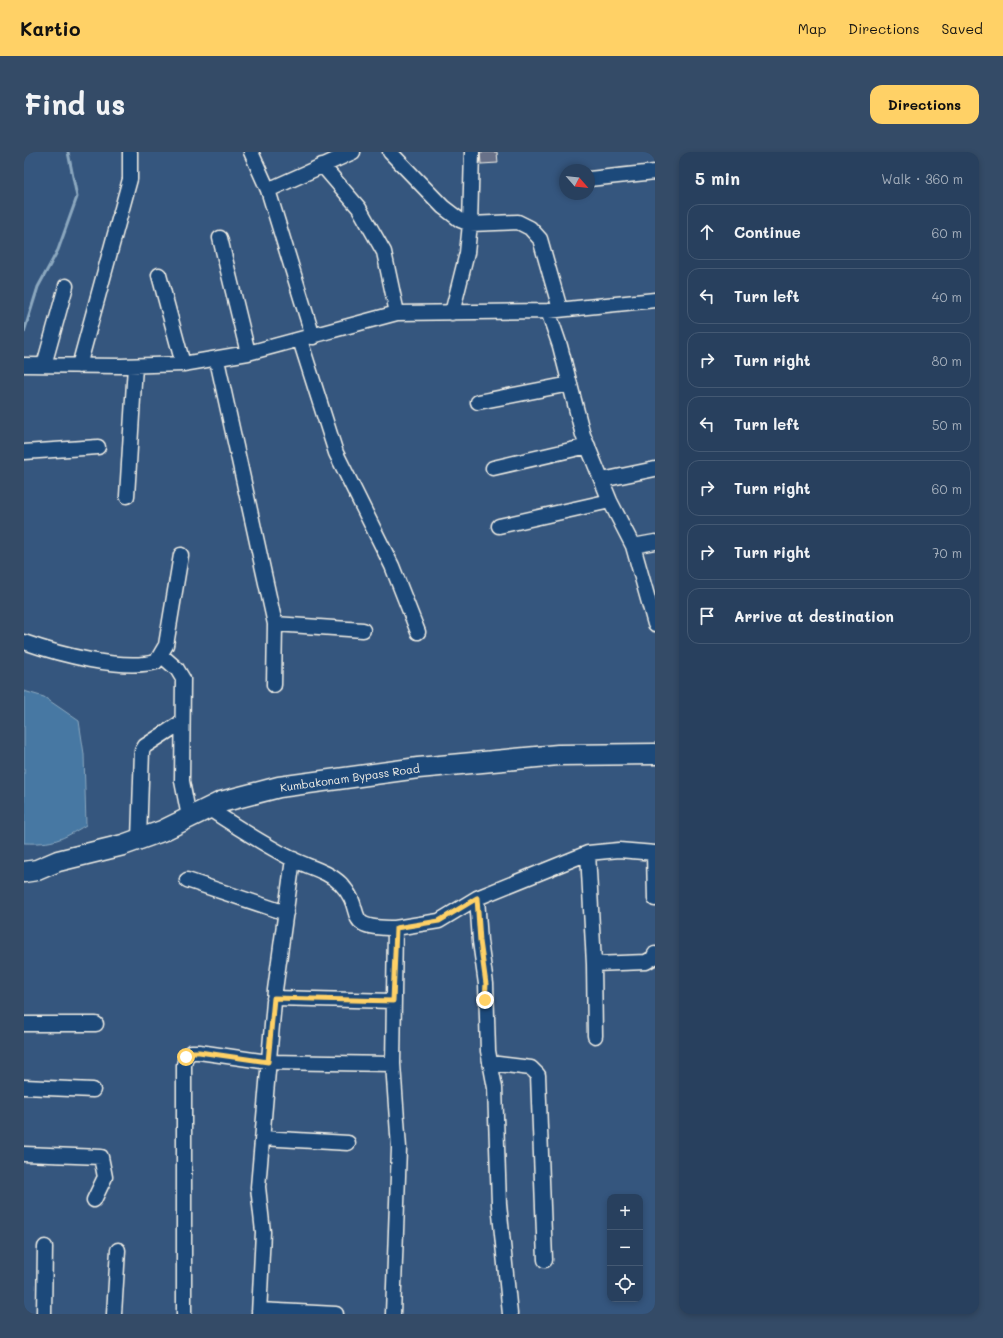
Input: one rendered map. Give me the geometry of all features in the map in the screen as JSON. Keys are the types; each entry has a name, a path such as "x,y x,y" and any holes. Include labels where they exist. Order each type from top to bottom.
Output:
{"highway":[{"name":"Kumbakonam Bypass Road","path":"24,872 37,870 58,861 139,839 162,831 221,802 279,787 418,768 558,755 655,754"},
{"name":"Kumbakonam Bypass Road","path":"24,864 58,861"}],"street":[{"path":"79,366 130,180 130,152"},
{"path":"251,152 268,190 336,453 392,566 418,632"},
{"path":"268,190 353,152"},
{"path":"390,152 443,208 470,224 518,222 530,228 540,239 560,346 583,435 610,501 633,546 655,624"},
{"path":"452,313 467,253 470,224 472,152"},
{"path":"322,165 359,208 384,252 397,313"},
{"path":"595,178 655,172"},
{"path":"220,238 248,354"},
{"path":"159,275 183,364"},
{"path":"44,366 66,286"},
{"path":"24,365 135,366 183,364 217,360 248,354 397,313 554,310 655,300"},
{"path":"217,360 275,624 274,685"},
{"path":"127,496 135,366"},
{"path":"478,402 570,384"},
{"path":"493,468 588,446"},
{"path":"24,452 98,448"},
{"path":"602,480 655,470"},
{"path":"499,526 610,501"},
{"path":"633,546 655,542"},
{"path":"24,642 61,654 103,661 141,665 156,662 166,645 181,555"},
{"path":"275,624 363,630"},
{"path":"161,655 177,669 183,679 182,781 189,818"},
{"path":"139,839 142,751 145,746 182,722"},
{"path":"208,808 293,859 329,875 341,884 350,898 356,918 361,924 373,928 396,928 439,921 477,898 588,853 619,850 654,853 655,899"},
{"path":"588,853 594,964 595,1036"},
{"path":"293,859 274,998 258,1187 263,1232 259,1312 336,1314"},
{"path":"187,880 286,913"},
{"path":"477,898 480,941 486,984 486,1026 490,1063 495,1088 499,1204 510,1314"},
{"path":"393,1314 399,1148 393,1064 393,1001 396,928"},
{"path":"594,964 646,962 653,958 655,954"},
{"path":"274,998 393,1001"},
{"path":"24,1024 96,1024"},
{"path":"184,1314 184,1065 186,1057 191,1052 199,1052 268,1062 393,1064"},
{"path":"490,1063 531,1068 538,1075 544,1260"},
{"path":"24,1087 93,1090"},
{"path":"262,1138 348,1143"},
{"path":"24,1154 101,1157 105,1177 94,1200"},
{"path":"44,1314 45,1247"},
{"path":"114,1314 118,1250"}],"water":[{"path":"24,691 44,697 79,721 84,754 86,825 63,838 50,842 24,843"}],"building":[{"path":"480,152 497,152 498,163 481,164"}],"waterway":[{"path":"24,332 38,287 58,250 77,197 68,152"}],"route":[{"path":"186,1057 191,1052 199,1052 268,1062 274,998 393,1001 396,928 439,921 477,898 480,941 486,984 485,1000"}]}
